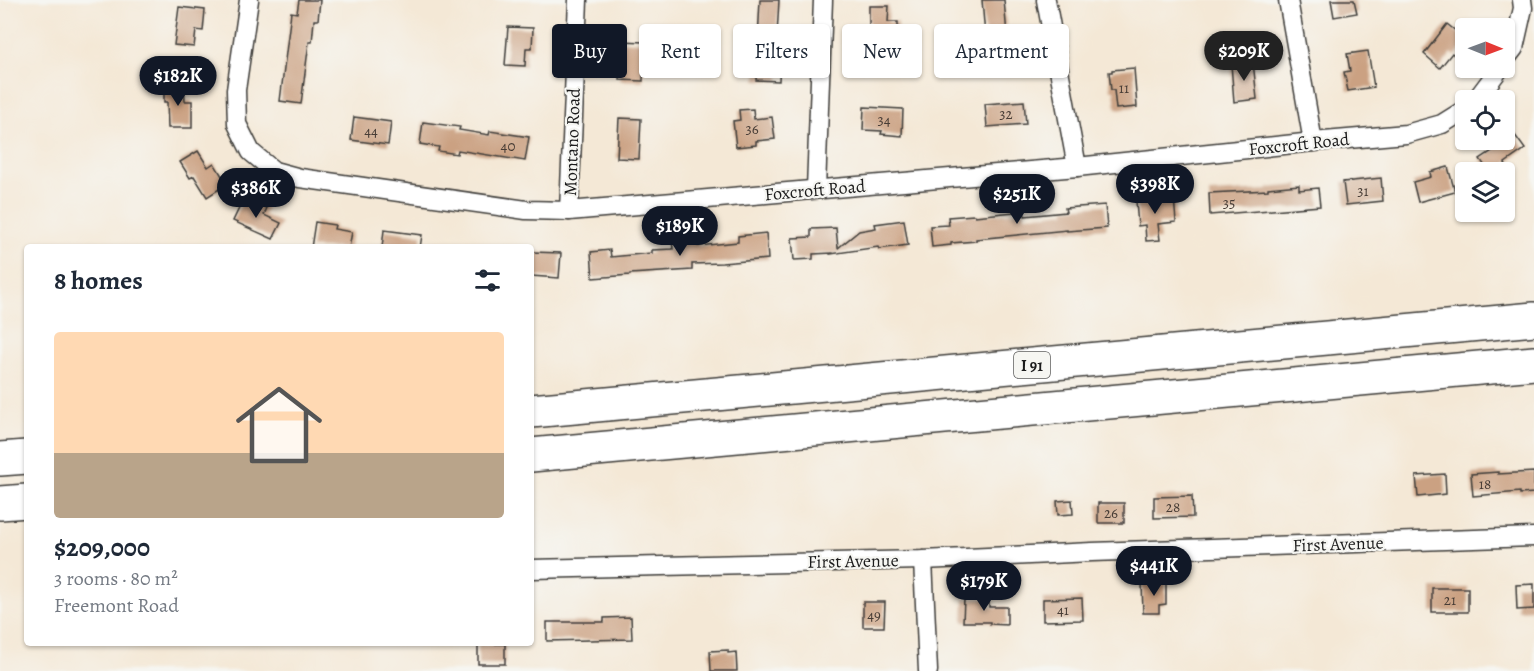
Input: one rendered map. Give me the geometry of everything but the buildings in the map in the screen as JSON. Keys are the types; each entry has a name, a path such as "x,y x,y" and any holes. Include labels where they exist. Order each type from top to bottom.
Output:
{"highway":[{"name":"I 91","path":"534,411 1534,319"},
{"path":"534,455 1534,363"},
{"path":"0,459 24,457"},
{"path":"0,503 24,501"}],"street":[{"name":"Foxcroft Road","path":"249,0 236,90 237,124 251,152 274,171 300,178 526,210 569,211 1077,167 1406,134 1442,124 1455,116"},
{"name":"Montano Road","path":"569,211 578,0"},
{"path":"816,189 823,0"},
{"path":"1046,0 1077,167"},
{"path":"1288,0 1313,142"},
{"path":"1515,43 1522,0"},
{"name":"First Avenue","path":"534,569 923,560 1534,537"},
{"path":"923,560 928,671"}]}
